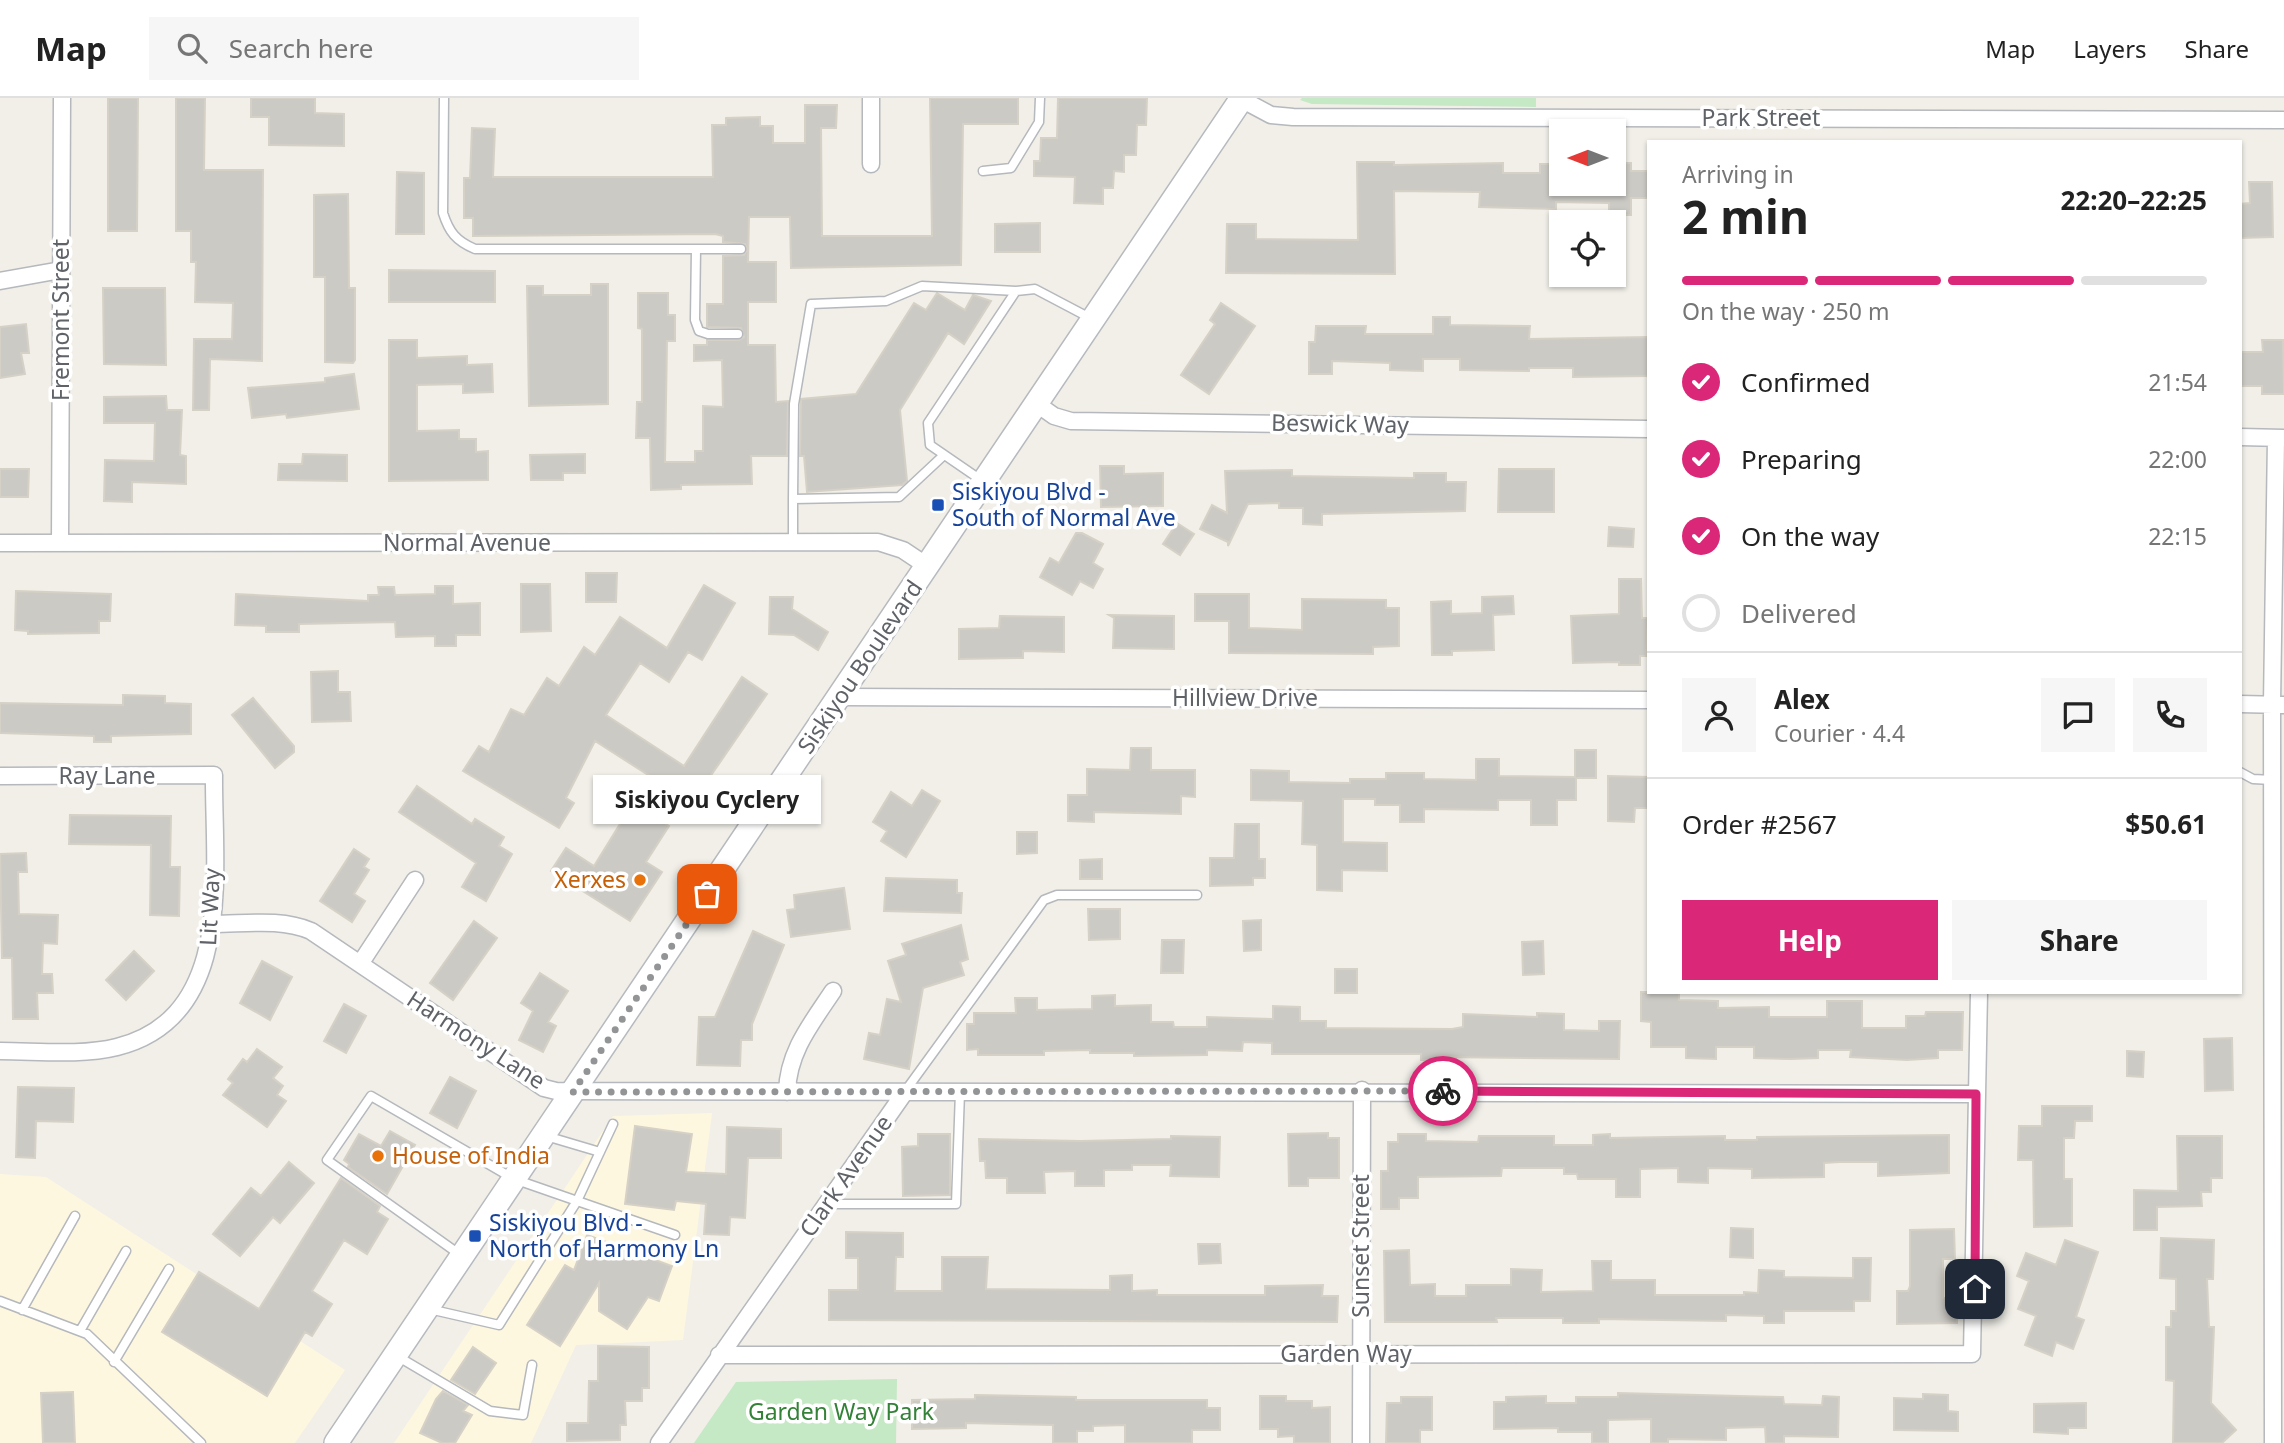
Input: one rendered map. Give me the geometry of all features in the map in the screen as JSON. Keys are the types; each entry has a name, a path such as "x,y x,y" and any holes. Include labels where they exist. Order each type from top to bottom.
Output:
{"main road":[{"name":"Siskiyou Boulevard","path":"336,1443 1242,98"}],"street":[{"name":"Fremont Street","path":"60,543 62,98"},
{"path":"871,98 871,164"},
{"name":"Park Street","path":"1242,98 1271,115 1293,117 2284,120"},
{"path":"0,281 61,270"},
{"name":"Beswick Way","path":"1037,404 1054,415 1071,421 1647,429"},
{"path":"2242,437 2280,438 2278,705 2272,780 2278,1426 2273,1443"},
{"name":"Normal Avenue","path":"0,543 888,544 927,566"},
{"name":"Hillview Drive","path":"841,697 1647,700"},
{"path":"2242,704 2278,705"},
{"name":"Ray Lane","path":"0,776 214,775"},
{"name":"Lit Way","path":"0,1051 98,1050 138,1040 163,1024 195,988 207,960 213,924 214,775"},
{"path":"360,964 415,880"},
{"name":"Harmony Lane","path":"213,924 297,925 360,964 544,1088 573,1092 1362,1090 1976,1094"},
{"path":"787,1093 788,1071 798,1043 833,991"},
{"path":"1976,1094 1979,994"},
{"name":"Sunset Street","path":"1360,1443 1362,1090"},
{"name":"Clark Avenue","path":"659,1443 905,1093"},
{"name":"Garden Way","path":"719,1355 1972,1354 1976,1094"}],"lane":[{"path":"444,98 443,213 449,231 462,244 475,250 741,249"},
{"path":"983,171 1011,168 1039,122 1040,98"},
{"path":"696,249 695,320 699,331 708,334 738,334"},
{"path":"793,543 794,404 811,304 886,301 922,286 1016,291 1035,289 1092,319"},
{"path":"984,482 930,445 928,423 1016,291"},
{"path":"793,499 899,497 944,454"},
{"path":"2242,773 2253,779 2272,780"},
{"name":"Clark Avenue","path":"905,1093 1044,900 1057,895 1197,895"},
{"path":"826,1204 956,1203 960,1092"},
{"path":"462,1256 327,1160 371,1096 514,1179 675,1235"},
{"path":"426,1308 499,1325 577,1201 613,1124"},
{"path":"543,1135 600,1152"},
{"path":"22,1310 75,1216"},
{"path":"80,1331 127,1251"},
{"path":"114,1362 169,1269"},
{"path":"0,1301 87,1334 196,1442"},
{"path":"395,1355 491,1411 523,1415 532,1365"}],"shaded area":[{"path":"712,1113 683,1340 576,1345 531,1443 394,1443 613,1116"},
{"path":"0,1174 46,1177 345,1370 295,1443 0,1443"}],"green space":[{"path":"1536,98 1536,107 1312,104 1300,100"},
{"name":"Garden Way Park","path":"897,1379 896,1443 694,1443 736,1382"}],"building":[{"path":"108,98 138,98 137,231 108,231"},
{"path":"176,98 205,98 204,170 263,170 262,361 210,359 209,410 193,410 194,339 232,339 233,303 195,302 196,262 191,262 191,231 176,231"},
{"path":"251,98 315,98 315,113 344,114 344,146 269,145 269,117 251,117"},
{"path":"930,98 1018,98 1018,124 963,124 961,265 791,268 790,217 749,217 748,262 776,262 776,302 748,302 748,345 775,345 776,402 788,401 787,456 751,456 752,484 681,485 681,489 651,490 650,438 636,438 637,402 642,402 642,329 638,328 638,293 668,293 668,315 675,315 675,341 667,341 665,462 695,462 695,451 703,451 703,406 723,407 722,360 694,361 694,345 707,345 707,340 739,340 744,337 741,328 707,327 707,304 723,304 723,256 744,255 747,250 745,244 723,242 723,236 715,234 473,236 473,218 464,218 464,178 470,178 472,128 495,129 493,177 713,177 712,125 726,125 726,118 760,117 760,126 773,126 773,143 805,143 805,105 837,105 836,128 821,128 822,236 932,236"},
{"path":"1058,98 1147,98 1146,125 1137,125 1136,155 1124,155 1124,172 1114,171 1113,188 1103,188 1103,204 1074,203 1075,177 1034,176 1034,161 1040,161 1041,138 1057,138"},
{"path":"1357,162 1394,162 1394,165 1503,163 1503,173 1540,173 1540,164 1549,164 1549,196 1626,196 1626,163 1631,163 1631,171 1647,171 1647,198 1631,198 1631,215 1626,215 1626,210 1609,210 1609,203 1556,202 1556,209 1479,207 1480,192 1394,191 1395,274 1226,273 1227,224 1256,224 1256,239 1358,240"},
{"path":"397,172 424,173 424,234 396,234"},
{"path":"2249,182 2272,182 2273,237 2242,238 2242,204 2250,203"},
{"path":"348,194 349,288 355,288 355,360 353,363 325,362 325,277 314,277 314,195"},
{"path":"1040,223 1040,252 995,252 995,224"},
{"path":"389,270 495,271 495,302 389,302"},
{"path":"591,284 608,284 608,404 529,406 527,286 543,286 543,295 591,295"},
{"path":"103,288 165,288 166,365 104,364"},
{"path":"937,293 965,310 973,295 991,301 964,344 948,333 900,410 907,481 902,485 807,492 804,456 800,456 801,399 856,394 914,303 926,310"},
{"path":"1221,303 1255,326 1209,394 1181,375 1215,324 1210,320"},
{"path":"1433,317 1450,317 1450,325 1530,326 1529,339 1647,337 1647,376 1573,377 1573,368 1529,368 1529,371 1460,370 1460,359 1423,359 1423,371 1390,370 1390,363 1332,361 1332,374 1309,374 1309,342 1315,342 1316,326 1366,326 1365,334 1433,334"},
{"path":"26,324 29,353 21,353 25,374 0,378 0,327"},
{"path":"389,340 417,340 417,358 467,356 467,365 492,364 493,392 463,393 463,384 417,385 417,431 459,430 459,439 476,439 476,452 488,451 488,480 389,481"},
{"path":"2262,340 2283,340 2284,394 2262,394 2262,386 2242,386 2242,352 2263,352"},
{"path":"354,374 359,409 287,418 286,414 252,418 248,388 325,382 325,378"},
{"path":"166,396 167,410 182,410 180,455 186,456 186,484 132,482 132,502 104,501 105,460 154,461 155,423 104,423 104,397"},
{"path":"303,454 347,455 347,481 278,480 279,464 302,464"},
{"path":"585,454 585,473 563,473 563,480 531,480 530,455"},
{"path":"1100,466 1124,466 1124,474 1163,473 1163,506 1101,507"},
{"path":"0,469 29,469 28,497 0,497"},
{"path":"1499,469 1554,469 1554,512 1498,512"},
{"path":"1292,470 1292,476 1414,478 1414,473 1446,473 1446,482 1466,482 1465,511 1322,514 1322,525 1303,524 1303,508 1279,508 1279,503 1248,504 1228,546 1228,542 1200,529 1212,505 1227,513 1225,471"},
{"path":"1177,523 1194,534 1180,555 1163,544"},
{"path":"1609,527 1634,529 1633,547 1608,546"},
{"path":"1076,533 1082,533 1103,544 1093,563 1103,569 1093,588 1080,581 1072,595 1040,577 1050,558 1059,563"},
{"path":"586,573 617,573 616,602 586,602"},
{"path":"1619,579 1641,579 1642,618 1647,618 1647,637 1646,656 1640,656 1640,665 1619,665 1619,662 1573,663 1571,616 1619,614"},
{"path":"521,584 550,584 551,631 521,632"},
{"path":"704,585 735,603 702,660 688,652 669,682 640,663 606,715 684,766 742,677 767,694 692,803 595,741 566,798 574,803 559,828 463,771 479,746 489,752 511,709 524,715 547,678 559,686 584,647 595,655 620,617 667,648"},
{"path":"435,586 453,586 453,604 480,603 480,635 456,635 456,646 435,646 435,636 396,637 395,622 299,624 299,632 266,632 266,626 235,625 236,594 368,601 368,595 379,595 378,587 394,587 395,595 435,594"},
{"path":"16,591 111,594 110,621 99,621 99,633 28,634 28,631 15,630"},
{"path":"1195,594 1249,594 1249,628 1302,630 1302,599 1386,600 1386,608 1399,608 1399,646 1373,647 1373,654 1229,653 1229,621 1195,621"},
{"path":"1513,596 1514,614 1493,615 1494,650 1452,651 1452,655 1432,655 1431,602 1451,601 1451,614 1482,613 1482,597"},
{"path":"770,597 793,597 792,609 828,632 818,650 794,635 769,634"},
{"path":"1109,615 1174,616 1174,649 1113,648 1114,618"},
{"path":"1000,616 1064,617 1064,652 1023,651 1023,658 959,659 959,629 999,628"},
{"path":"338,671 338,692 350,692 351,721 312,722 311,672"},
{"path":"123,695 165,696 165,703 191,704 191,734 111,736 111,742 94,742 94,736 0,733 0,703 123,705"},
{"path":"253,698 294,746 294,752 275,768 232,715"},
{"path":"1131,748 1151,748 1151,770 1195,770 1195,797 1181,796 1181,814 1094,812 1094,822 1068,821 1068,795 1087,795 1087,769 1130,770"},
{"path":"1575,750 1596,750 1596,778 1576,778 1576,800 1557,800 1557,825 1531,825 1531,800 1498,800 1498,810 1424,809 1424,822 1400,822 1400,805 1375,805 1375,799 1343,799 1343,842 1387,843 1387,871 1342,870 1342,891 1317,890 1317,845 1302,844 1303,801 1251,800 1251,770 1289,771 1289,782 1350,783 1350,779 1386,779 1386,773 1424,773 1424,779 1476,780 1476,759 1499,759 1499,776 1575,777"},
{"path":"1608,776 1647,777 1647,808 1635,808 1634,822 1608,821"},
{"path":"417,786 472,824 475,819 504,837 499,846 512,854 486,901 462,887 476,863 399,812"},
{"path":"922,790 940,801 906,857 881,841 887,831 873,822 891,792 912,806"},
{"path":"633,803 669,826 646,862 662,872 630,921 551,871 566,848 594,866"},
{"path":"70,815 171,816 170,867 180,867 179,916 150,915 151,845 69,844"},
{"path":"1235,824 1259,824 1259,859 1265,859 1265,878 1253,878 1253,885 1210,886 1210,858 1234,858"},
{"path":"1017,832 1037,832 1037,853 1017,854"},
{"path":"354,849 369,859 364,867 369,870 354,894 365,901 352,922 320,901"},
{"path":"26,853 27,872 18,872 19,914 58,915 57,944 43,943 42,974 52,974 53,993 37,993 38,1019 13,1019 12,958 2,958 0,854"},
{"path":"1102,859 1102,879 1080,879 1080,860"},
{"path":"886,878 957,880 957,893 962,893 961,913 884,911"},
{"path":"844,888 850,929 791,937 787,910 795,909 794,895"},
{"path":"1088,909 1120,909 1120,939 1089,940"},
{"path":"1261,920 1261,950 1244,951 1243,921"},
{"path":"474,921 497,938 453,1000 430,983"},
{"path":"961,925 968,959 960,962 964,975 923,988 909,1069 864,1059 869,1033 880,1035 887,999 901,1002 888,961 906,955 902,944"},
{"path":"753,931 784,945 752,1024 752,1040 741,1040 740,1066 697,1065 699,1017 715,1017"},
{"path":"1162,940 1184,940 1183,973 1161,973"},
{"path":"1543,941 1544,974 1523,975 1522,942"},
{"path":"134,951 154,971 126,1000 106,980"},
{"path":"262,961 292,977 270,1020 240,1003"},
{"path":"1335,969 1357,969 1357,993 1335,993"},
{"path":"540,973 568,991 548,1022 556,1026 543,1052 519,1040 533,1011 521,1003"},
{"path":"1641,992 1679,994 1679,1000 1718,1001 1718,1008 1769,1007 1769,1017 1827,1017 1827,1001 1862,1001 1862,1028 1906,1028 1906,1016 1925,1016 1926,1012 1963,1012 1962,1050 1938,1050 1938,1058 1907,1060 1850,1057 1851,1050 1818,1050 1818,1058 1791,1059 1754,1058 1754,1047 1716,1047 1716,1059 1686,1058 1686,1047 1651,1047 1651,1022 1641,1021"},
{"path":"1115,995 1115,1006 1151,1005 1151,1022 1173,1022 1174,1027 1207,1027 1207,1017 1273,1019 1273,1006 1300,1007 1300,1021 1326,1021 1326,1028 1452,1029 1463,1027 1463,1014 1537,1017 1537,1013 1564,1014 1564,1030 1599,1031 1599,1021 1620,1021 1619,1059 1438,1057 1438,1060 1421,1060 1421,1054 1272,1054 1272,1043 1243,1042 1242,1051 1207,1050 1207,1055 1134,1056 1134,1053 1090,1053 1090,1050 1044,1051 1044,1055 978,1055 978,1049 967,1050 967,1024 974,1024 974,1013 1016,1013 1015,998 1037,998 1037,1010 1092,1009 1092,996"},
{"path":"344,1004 366,1016 346,1053 324,1041"},
{"path":"2232,1038 2233,1090 2205,1091 2204,1039"},
{"path":"257,1049 282,1067 273,1078 283,1086 277,1095 286,1101 267,1127 223,1095 233,1083 228,1079 243,1059 247,1062"},
{"path":"2127,1051 2144,1052 2143,1077 2127,1076"},
{"path":"450,1077 476,1091 457,1128 430,1113"},
{"path":"18,1087 74,1088 73,1122 36,1121 35,1158 16,1157"},
{"path":"2042,1106 2092,1106 2092,1121 2075,1121 2074,1138 2064,1138 2064,1179 2072,1179 2072,1226 2034,1227 2033,1160 2018,1160 2019,1126 2042,1126"},
{"path":"635,1126 692,1134 686,1172 726,1174 727,1127 781,1129 781,1158 748,1158 745,1218 730,1217 729,1235 704,1234 706,1204 676,1201 674,1210 625,1204"},
{"name":"House of India","path":"390,1131 415,1145 387,1194 348,1167 349,1164 344,1160 359,1134 381,1146"},
{"path":"1328,1133 1328,1138 1339,1138 1339,1178 1308,1178 1308,1186 1289,1186 1288,1134"},
{"path":"918,1134 950,1134 950,1195 903,1196 902,1147 918,1146"},
{"path":"1398,1134 1426,1134 1426,1141 1478,1142 1479,1136 1554,1136 1554,1145 1593,1145 1593,1135 1610,1134 1610,1138 1725,1136 1725,1140 1757,1140 1757,1137 1949,1135 1949,1173 1878,1176 1878,1162 1839,1162 1824,1163 1824,1177 1752,1178 1752,1169 1708,1168 1708,1183 1678,1182 1678,1168 1640,1169 1640,1197 1616,1197 1616,1179 1578,1179 1577,1174 1564,1174 1564,1168 1502,1168 1501,1176 1418,1177 1418,1198 1399,1198 1399,1209 1381,1209 1381,1171 1388,1171 1388,1142 1398,1142"},
{"path":"1171,1136 1220,1137 1219,1177 1170,1176 1171,1165 1132,1165 1132,1170 1104,1170 1104,1186 1075,1186 1075,1171 1044,1172 1045,1193 1007,1193 1007,1178 986,1178 985,1161 980,1161 979,1139 1081,1141 1171,1139"},
{"path":"2177,1136 2222,1136 2222,1178 2211,1178 2211,1192 2201,1192 2202,1206 2157,1207 2157,1230 2134,1230 2134,1190 2178,1191"},
{"path":"289,1162 314,1183 280,1223 273,1217 240,1256 213,1234 251,1188 261,1196"},
{"path":"341,1178 380,1206 377,1212 388,1219 367,1254 344,1240 312,1291 332,1304 312,1336 305,1332 267,1396 162,1332 199,1272 259,1309"},
{"path":"1731,1228 1753,1229 1753,1258 1730,1257"},
{"path":"1954,1229 1955,1259 1943,1259 1943,1298 1957,1298 1957,1323 1897,1324 1897,1291 1908,1291 1910,1286 1910,1230"},
{"path":"846,1232 903,1233 903,1257 896,1257 895,1291 942,1291 942,1257 988,1257 986,1289 1110,1290 1110,1276 1132,1275 1132,1291 1157,1290 1157,1295 1265,1295 1265,1286 1323,1285 1322,1296 1338,1296 1337,1322 829,1320 829,1290 858,1290 858,1258 846,1258"},
{"path":"587,1235 672,1266 659,1301 648,1297 627,1329 599,1311 599,1283 560,1346 527,1325 565,1265 574,1270"},
{"path":"2161,1238 2214,1240 2213,1279 2207,1279 2209,1327 2214,1327 2211,1403 2236,1430 2222,1443 2173,1443 2174,1381 2166,1380 2166,1327 2171,1327 2171,1311 2176,1311 2176,1279 2160,1278"},
{"path":"2065,1240 2098,1252 2076,1317 2084,1320 2073,1349 2056,1342 2052,1356 2025,1345 2036,1316 2018,1309 2029,1281 2017,1276 2026,1253 2056,1265"},
{"path":"1198,1244 1220,1244 1221,1263 1199,1264"},
{"path":"1409,1250 1410,1285 1435,1284 1435,1296 1466,1296 1466,1285 1511,1285 1511,1269 1542,1270 1541,1292 1593,1291 1592,1261 1611,1261 1611,1280 1655,1280 1655,1295 1744,1295 1744,1292 1758,1293 1759,1270 1784,1271 1784,1277 1853,1278 1853,1258 1871,1258 1870,1301 1854,1301 1854,1311 1784,1311 1784,1323 1764,1323 1764,1316 1726,1315 1726,1321 1599,1319 1599,1323 1563,1323 1563,1318 1496,1318 1497,1322 1385,1322 1384,1251"},
{"path":"598,1346 649,1347 649,1388 642,1388 642,1401 625,1401 626,1425 620,1425 620,1440 567,1441 567,1423 588,1423 589,1381 598,1381"},
{"path":"473,1347 496,1363 475,1394 451,1380"},
{"path":"443,1391 468,1405 463,1411 472,1415 455,1443 442,1443 420,1433 436,1399"},
{"path":"73,1392 75,1443 43,1443 41,1393"},
{"path":"1618,1393 1783,1397 1784,1404 1822,1405 1823,1396 1839,1397 1838,1437 1784,1436 1784,1443 1766,1443 1765,1427 1726,1428 1726,1440 1668,1439 1668,1443 1651,1443 1651,1419 1608,1420 1608,1443 1592,1443 1592,1432 1558,1432 1558,1428 1494,1429 1494,1402 1506,1402 1506,1397 1546,1396 1546,1403 1576,1403 1576,1397 1618,1397"},
{"path":"1923,1394 1948,1395 1948,1411 1958,1412 1958,1431 1894,1430 1894,1398 1923,1399"},
{"path":"975,1395 1076,1397 1076,1400 1207,1400 1207,1408 1220,1408 1220,1430 1192,1430 1192,1443 1125,1443 1125,1425 1093,1426 1093,1431 1077,1431 1077,1443 1053,1443 1053,1425 966,1423 966,1428 912,1429 912,1400 975,1399"},
{"path":"1260,1396 1286,1396 1286,1401 1312,1401 1312,1408 1330,1407 1330,1443 1294,1443 1294,1436 1278,1437 1278,1429 1260,1429"},
{"path":"1401,1397 1432,1397 1432,1430 1420,1430 1420,1443 1386,1443 1387,1403 1401,1403"},
{"path":"2086,1403 2086,1428 2068,1428 2068,1434 2034,1432 2034,1404"}],"way so far":[{"path":"707,894 573,1092 1443,1091"}],"place":[{"name":"Siskiyou Blvd - South of Normal Ave","path":"938,505"},
{"name":"Xerxes","path":"640,880"},
{"name":"Siskiyou Cyclery","path":"707,894"},
{"name":"House of India","path":"378,1156"},
{"name":"Siskiyou Blvd - North of Harmony Ln","path":"475,1236"}],"route":[{"path":"1443,1091 1976,1094 1975,1289"}]}
